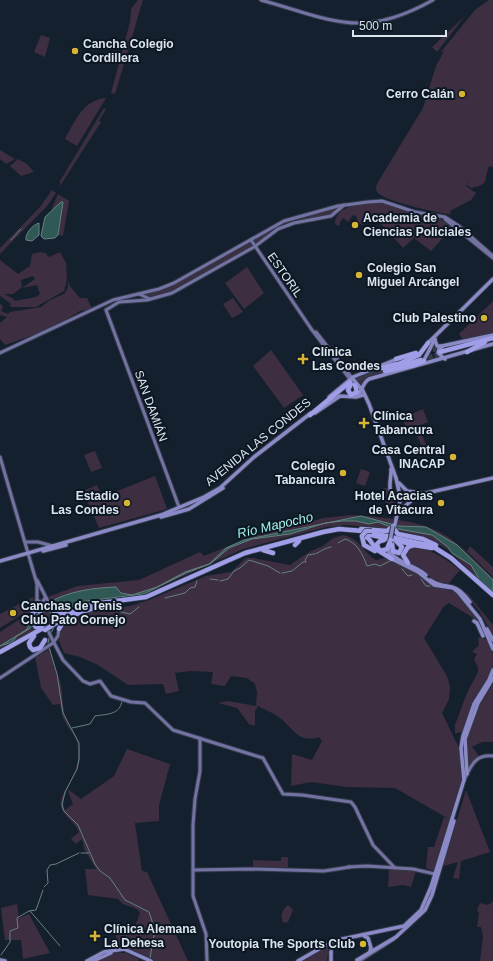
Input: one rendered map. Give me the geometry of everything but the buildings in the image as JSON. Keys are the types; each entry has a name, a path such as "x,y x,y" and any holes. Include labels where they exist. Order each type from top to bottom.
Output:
{"highway":[{"path":"441,351 483,342 493,338"},
{"path":"460,343 483,342"},
{"path":"441,351 483,342"},
{"path":"467,352 483,342"},
{"path":"422,359 383,370 417,356 428,343"},
{"path":"396,359 420,352"},
{"path":"396,365 422,359"},
{"path":"316,413 351,382"},
{"path":"310,415 351,382"},
{"path":"59,629 63,623 78,614 106,604 150,596 252,550 328,531 350,529 388,531 394,528 397,533 431,543 452,558 493,597"},
{"path":"350,529 412,541 437,549"},
{"path":"394,559 365,545 362,540 365,532 372,530 425,542 452,558"},
{"path":"0,653 35,636 64,616 85,606 148,599 239,557 299,540 335,532 358,532 368,538 376,549 394,559"},
{"path":"358,532 363,535 422,545"},
{"path":"363,535 432,548 450,559 493,597"},
{"path":"295,545 299,540"},
{"path":"408,564 403,555 407,547 414,545 432,548"},
{"path":"262,550 273,552"},
{"path":"39,610 33,612 31,621 37,627 46,629"},
{"path":"52,610 64,616"},
{"path":"0,653 46,629"},
{"path":"35,636 29,643 32,650 39,649 45,640"}],"main road":[{"path":"261,0 345,23 376,23 404,15 433,0"},
{"path":"404,15 430,0"},
{"path":"0,353 113,300 143,294 174,283 289,219 353,203 380,201 415,212 440,217 451,222 491,256"},
{"path":"143,294 152,299 177,290 255,246 278,230 294,224 331,216 342,207 353,203"},
{"name":"ESTORIL","path":"251,240 305,319 351,382"},
{"path":"416,367 422,359 428,355 435,339 493,281"},
{"path":"428,343 493,281"},
{"name":"SAN DAMIÁN","path":"152,299 119,302 106,310 179,507"},
{"path":"445,359 440,357 438,353 439,349 441,351 460,343 493,338"},
{"path":"435,339 437,346 441,351"},
{"path":"364,383 370,379 445,359 493,344"},
{"path":"420,352 427,350 428,355"},
{"path":"351,382 396,359"},
{"path":"351,382 363,393 376,422 396,478 399,501 389,553 394,559 418,572 434,585 457,591 477,614 484,625 491,640 493,649"},
{"path":"351,382 363,393 397,486 399,496"},
{"path":"363,393 364,383"},
{"path":"363,393 364,383"},
{"name":"AVENIDA LAS CONDES","path":"29,555 53,546 186,510 219,491 246,467 340,396 354,397 363,393"},
{"name":"AVENIDA LAS CONDES","path":"0,562 29,555 161,516 186,505 217,490 248,462 310,415"},
{"path":"372,416 376,422"},
{"path":"0,457 39,587 48,600 59,623 58,652"},
{"path":"246,467 248,462"},
{"path":"391,469 388,484 394,496 401,499 457,485"},
{"path":"397,486 394,483 390,485 395,495 398,497 493,477"},
{"path":"396,478 406,490 422,493"},
{"path":"397,515 402,507 417,496"},
{"path":"186,505 184,508 186,510"},
{"path":"174,514 176,511 175,509"},
{"path":"25,542 38,542 53,546"},
{"path":"394,559 419,569 433,582 454,586 460,590 484,625 486,633 484,638 491,640"},
{"path":"39,587 37,596 39,610 44,620 51,645 66,664 85,682 91,684 100,681 111,696 131,702 142,702 171,729 262,758 283,793 346,801 354,806 373,845 393,866"},
{"path":"37,596 40,592 45,595"},
{"path":"37,596 42,603 45,601 45,595"},
{"path":"474,622 477,623 486,633"},
{"path":"40,651 45,640 46,629"},
{"path":"0,678 51,645 58,635"},
{"path":"435,874 438,872 468,765 461,743 474,704 489,680 493,670"},
{"path":"465,758 464,745 466,734 478,704 493,678"},
{"path":"200,738 200,773 195,796 193,825 193,900 206,934 206,961"},
{"path":"298,961 302,960 332,940 363,936 408,924 421,910 429,899 431,887 467,774 468,765 461,743"},
{"path":"465,780 468,765 480,757 493,756"},
{"path":"346,801 350,799"},
{"path":"358,961 387,945 421,915 429,899 441,862"},
{"path":"193,870 333,870 350,867 393,866 420,869 435,874"},
{"path":"358,961 394,938 396,933 390,930"},
{"path":"372,934 369,938 372,947 376,948"},
{"path":"363,936 368,938 371,948 370,951"},
{"path":"331,961 332,940"},
{"path":"331,950 334,943 341,940"},
{"path":"352,961 388,942"},
{"path":"87,961 104,953 123,949 148,960"},
{"path":"93,961 106,955 122,951 148,960"},
{"path":"0,960 5,961"}],"shaded area":[{"path":"138,0 143,0 115,94 111,93 130,22 131,9"},
{"path":"489,0 493,0 493,167 489,166 484,182 481,185 471,188 467,185 471,177 466,186 476,193 471,200 450,211 451,214 413,206 391,200 383,196 376,191 377,183 423,108 436,66 444,51 440,53 475,10"},
{"path":"465,16 437,52 432,47"},
{"path":"41,35 50,38 45,57 34,52"},
{"path":"106,98 77,146 65,139 76,119 86,107 91,103"},
{"path":"104,108 106,109 99,121 101,122 60,186 60,181"},
{"path":"0,150 15,159 6,164 0,159"},
{"path":"18,159 27,164 34,172 21,176 10,166"},
{"path":"52,190 56,193 47,206 0,254 0,248 40,207"},
{"path":"58,194 69,201 63,236 58,235 63,202 51,211"},
{"path":"377,201 440,219 453,227 431,251 414,238 403,248 375,217 370,220 368,219 363,225 357,223 357,217 353,215 348,222 344,218 341,220 339,226 335,224 340,212 345,209 358,204"},
{"path":"61,202 63,202 58,235 55,238 44,239 41,236 45,217"},
{"path":"340,206 333,212 319,218 284,227 254,247 182,287 152,298 141,298 141,295 159,290 249,243 283,222"},
{"path":"39,223 39,235 32,241 26,240 30,230"},
{"path":"40,252 45,253 49,257 60,252 66,263 67,279 64,291 36,307 11,307 10,303 0,296 0,260 18,274 30,266 32,254","holes":["33,276 35,279 22,288 37,285 40,294 36,297 15,301 4,294 13,294 22,287 21,280"]},
{"path":"247,267 264,293 244,309 225,283"},
{"path":"68,281 70,286 80,298 87,298 92,309 80,311 51,329 5,345 0,339 0,323 7,317 0,315 0,304 3,306 1,311 8,314 10,312 41,307 50,300 64,294 68,288"},
{"path":"233,298 243,312 232,318 223,304"},
{"name":"Club Palestino","path":"493,301 493,335 464,341 459,334"},
{"path":"271,350 303,395 284,408 253,366"},
{"path":"381,366 383,373 395,371 367,379 361,387 353,378"},
{"path":"423,409 428,422 418,426 428,449 424,451 413,428 407,430 402,418"},
{"path":"95,451 102,468 91,472 84,455"},
{"path":"361,469 370,472 365,486 356,483"},
{"name":"Estadio Las Condes","path":"155,476 167,509 99,528 83,491 97,485 102,497"},
{"path":"384,488 388,488 395,500 393,514 383,499 387,494 380,492"},
{"path":"352,515 400,520 424,526 445,535 452,539 493,578 493,592 447,549 433,541 422,536 380,528 347,525 326,527 243,549 146,593 77,603 63,615 55,627 50,639 51,654 61,685 65,714 78,739 80,749 77,771 64,799 63,805 65,810 73,804 68,791 69,790 81,799 114,776 127,749 170,764 159,805 159,821 135,823 142,871 147,872 188,961 154,961 127,948 116,949 116,925 135,926 140,913 137,909 123,904 118,899 88,895 85,869 96,869 84,849 82,839 76,844 71,839 79,832 75,825 62,811 61,799 72,780 77,766 78,745 75,737 64,720 60,704 53,705 41,688 35,657 48,650 47,639 58,617 55,611 49,614 53,613 56,619 47,624 44,618 41,620 41,627 0,651 0,632 26,615 30,615 52,601 49,602 47,597 78,586 139,580 200,552 204,556 251,537 324,518"},
{"path":"361,516 399,526 426,527 457,545 493,580 493,591 479,579 471,565 452,553 448,547 432,535 393,528 378,522 369,524 356,521 329,522"},
{"path":"321,524 290,534 252,539 229,548 210,564 186,573 144,594 79,602 72,605 64,612 57,611 51,614 47,608 29,629 17,636 12,642 0,646 26,630 33,619 48,603 56,599 89,589 116,587 121,593 132,595 157,587 185,572 209,564 226,548 244,540"},
{"path":"343,535 357,542 376,560 385,558 418,574 433,586 455,592 476,615 483,628 475,619 449,603 444,606 424,638 447,676 450,687 449,699 442,713 458,746 463,776 434,871 426,868 428,847 434,847 444,817 449,819 395,788 347,787 311,782 291,786 292,754 312,760 322,741 319,737 301,737 278,716 258,706 255,711 255,726 249,724 237,708 218,703 228,701 256,706 257,692 255,684 247,678 231,676 225,686 211,684 213,672 190,671 175,673 179,691 166,694 163,684 128,685 98,665 80,657 64,653 59,641 62,629 66,624 85,612 130,606 149,600 206,576 231,572 246,558 290,565 309,552 323,546 333,538"},
{"path":"470,546 493,567 493,577 467,551"},
{"path":"409,547 417,547 430,551 442,557 460,570 448,584 436,581 405,559 405,551"},
{"path":"467,593 493,625 493,635 480,612 466,595"},
{"name":"Canchas de Tenis Club Pato Cornejo","path":"33,597 36,608 29,613 24,613 0,628 0,614"},
{"path":"478,637 487,640 493,654 493,666 462,735 460,732 455,734 455,725 467,693 478,672 478,667 474,659 477,654 472,652 479,645"},
{"path":"493,683 493,742 482,742 472,747 479,756 471,765 468,764 467,739 479,707"},
{"path":"466,790 490,852 461,861 459,879 453,878 458,862 443,866"},
{"path":"281,857 288,857 288,867 253,867 253,860 281,861"},
{"path":"389,869 416,871 411,887 403,885 388,887"},
{"path":"493,901 493,961 480,961 483,937 481,927 477,927 479,913 477,910 480,903 488,905"},
{"path":"17,904 19,918 29,914 50,953 23,959 21,940 5,940 1,908"},
{"path":"288,905 293,910 288,922 284,923 282,913"},
{"path":"329,945 327,961 304,961"},
{"path":"116,953 126,953 139,959 138,961 96,961"}],"waterway":[{"path":"11,240 21,229"},
{"path":"338,543 345,539 353,543 361,553 367,566 375,564 380,566 390,561"},
{"path":"282,573 292,571 303,562 306,562 305,560 308,555 316,554 331,547"},
{"path":"220,581 228,579 234,571 249,560 268,566 280,573"},
{"path":"402,569 408,576 412,575"},
{"path":"210,579 218,580"},
{"path":"421,579 426,586 430,586"},
{"path":"165,598 185,593 190,588 195,587 197,581"},
{"path":"67,610 75,605"},
{"path":"102,610 113,610 130,614 139,607"},
{"path":"51,633 54,627"},
{"path":"48,644 49,638"},
{"path":"49,647 57,674 63,713 79,743 79,759 77,769 65,792 62,805 64,811 78,825 95,864 100,871 110,878 125,900 149,912 155,930 150,958"},
{"path":"72,728 90,724 95,716 116,711 121,706 122,701"},
{"path":"44,887 48,883 47,870 50,865 56,864 79,853"},
{"path":"81,853 89,853"},
{"path":"1,955 10,942 10,931 18,928 17,918 29,911 36,910 43,890"},
{"path":"30,911 60,946"}],"tunnel":[{"path":"420,351 441,349"},
{"path":"422,359 440,354"},
{"path":"351,381 382,368"}],"place":[{"name":"Cancha Colegio Cordillera","path":"75,51"},
{"name":"Cerro Calán","path":"462,94"},
{"name":"Academia de Ciencias Policiales","path":"355,225"},
{"name":"Colegio San Miguel Arcángel","path":"359,275"},
{"name":"Club Palestino","path":"484,318"},
{"name":"Clínica Las Condes","path":"303,359"},
{"name":"Clínica Tabancura","path":"364,423"},
{"name":"Casa Central INACAP","path":"453,457"},
{"name":"Colegio Tabancura","path":"343,473"},
{"name":"Estadio Las Condes","path":"127,503"},
{"name":"Hotel Acacias de Vitacura","path":"441,503"},
{"name":"Canchas de Tenis Club Pato Cornejo","path":"13,613"},
{"name":"Clínica Alemana La Dehesa","path":"95,936"},
{"name":"Youtopia The Sports Club","path":"363,944"}],"water label":[{"name":"Río Mapocho","path":"275,525"}]}
